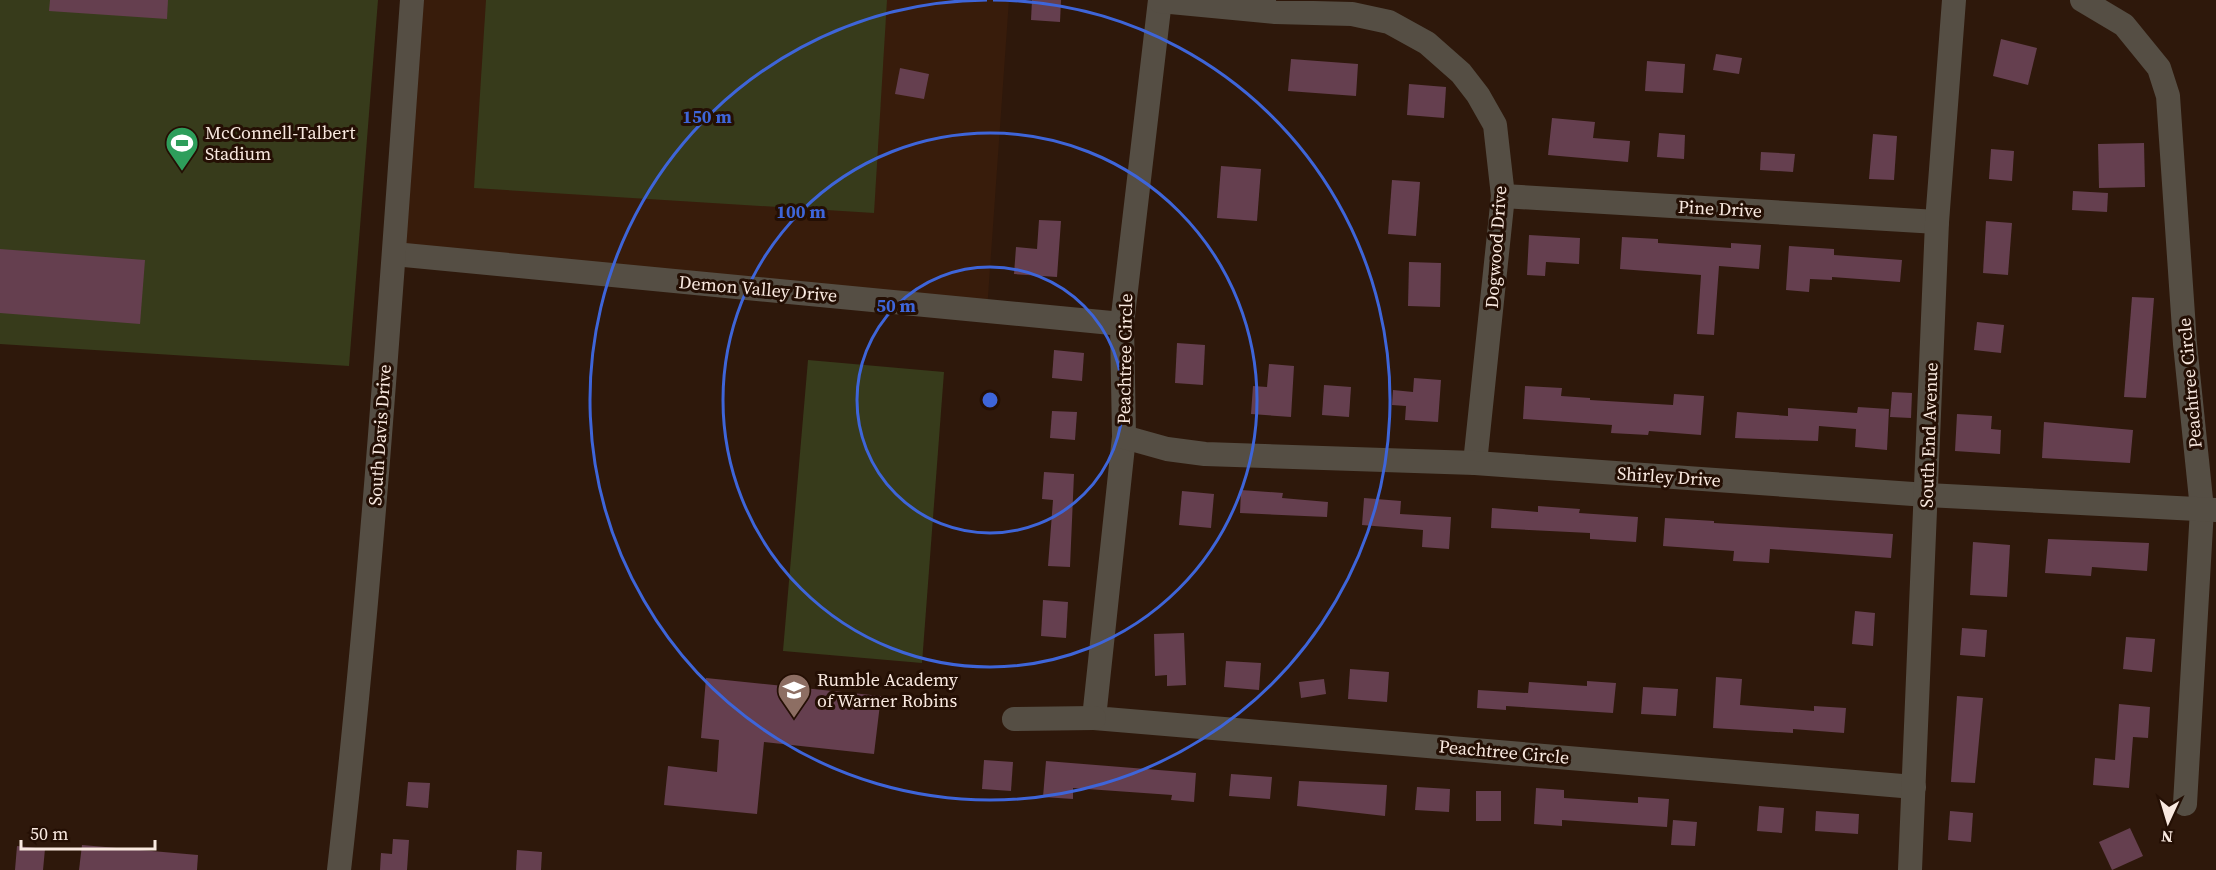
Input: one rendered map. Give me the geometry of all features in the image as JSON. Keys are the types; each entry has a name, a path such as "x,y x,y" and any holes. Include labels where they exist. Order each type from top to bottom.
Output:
{"street":[{"name":"South Davis Drive","path":"339,870 359,695 412,0"},
{"name":"South End Avenue","path":"1910,870 1937,222 1954,0"},
{"name":"Peachtree Circle","path":"2082,0 2124,25 2159,68 2168,96 2186,344 2209,509 2185,804"},
{"name":"Peachtree Circle","path":"1094,718 1124,437 1122,324 1160,1"},
{"name":"Dogwood Drive","path":"1160,1 1263,11 1352,14 1389,22 1426,43 1461,73 1478,94 1495,125 1503,196 1475,463"},
{"name":"Pine Drive","path":"1503,196 1937,222"},
{"name":"Demon Valley Drive","path":"393,254 1122,324"},
{"name":"Shirley Drive","path":"1124,437 1167,449 1205,454 1475,463 1927,495 2209,509"},
{"name":"Peachtree Circle","path":"1014,719 1094,718 1914,787"}],"shaded area":[{"path":"408,0 1009,0 987,311 394,254"}],"green space":[{"name":"McConnell-Talbert Stadium","path":"0,0 378,0 349,366 0,344"},
{"path":"486,0 887,0 874,213 474,188"},
{"path":"808,360 944,372 922,663 783,651"}],"building":[{"path":"50,0 168,0 167,19 49,11"},
{"path":"1032,0 1061,0 1060,22 1031,20"},
{"path":"2001,39 2037,48 2028,85 1993,76"},
{"path":"1716,54 1742,58 1739,74 1713,70"},
{"path":"1291,59 1358,64 1356,96 1288,91"},
{"path":"1647,61 1685,64 1683,93 1645,91"},
{"path":"900,68 929,74 924,99 895,94"},
{"path":"1409,84 1446,87 1444,118 1407,115"},
{"path":"1552,118 1595,122 1593,138 1630,141 1628,162 1548,155"},
{"path":"1659,133 1685,135 1684,159 1657,157"},
{"path":"1873,134 1897,136 1894,180 1869,179"},
{"path":"2144,143 2145,187 2099,188 2098,144"},
{"path":"1991,149 2014,151 2012,181 1989,179"},
{"path":"1761,152 1795,154 1793,172 1760,170"},
{"path":"1221,166 1261,169 1257,221 1217,218"},
{"path":"1392,180 1420,182 1416,236 1388,234"},
{"path":"2073,191 2108,193 2107,212 2072,210"},
{"path":"1039,220 1061,221 1057,277 1014,274 1016,247 1037,249"},
{"path":"1986,221 2012,223 2008,275 1983,273"},
{"path":"1529,235 1580,238 1579,264 1546,262 1545,276 1527,275"},
{"path":"1622,237 1658,239 1658,243 1731,248 1731,243 1761,245 1759,269 1719,266 1714,335 1697,334 1701,275 1620,269"},
{"path":"1789,246 1834,249 1834,255 1902,260 1900,282 1832,277 1832,280 1810,279 1809,292 1786,290"},
{"path":"0,249 145,260 140,324 0,313"},
{"path":"1409,262 1441,263 1440,307 1408,306"},
{"path":"2132,297 2154,298 2146,398 2124,397"},
{"path":"1977,322 2004,325 2001,353 1974,350"},
{"path":"1177,343 1205,345 1203,385 1175,383"},
{"path":"1054,350 1084,353 1082,381 1052,378"},
{"path":"1269,364 1294,366 1291,417 1251,414 1253,386 1267,387"},
{"path":"1414,378 1441,380 1438,422 1405,420 1406,406 1392,405 1393,390 1413,392"},
{"path":"1324,385 1351,387 1349,417 1322,415"},
{"path":"1525,386 1562,388 1561,396 1590,398 1590,400 1673,405 1674,394 1704,396 1701,435 1649,431 1648,435 1611,433 1612,425 1523,419"},
{"path":"1892,392 1912,393 1911,418 1890,417"},
{"path":"1858,407 1889,409 1887,450 1855,447 1856,429 1819,426 1818,441 1735,438 1737,412 1788,416 1788,408 1857,413"},
{"path":"1052,411 1077,412 1075,440 1050,438"},
{"path":"1957,414 1992,416 1991,429 2001,430 2000,454 1955,451"},
{"path":"2044,422 2133,430 2130,463 2042,458"},
{"path":"1044,472 1074,474 1070,567 1048,566 1053,500 1042,499"},
{"path":"1241,490 1283,493 1282,498 1328,502 1327,517 1240,513"},
{"path":"1182,491 1214,494 1211,528 1179,525"},
{"path":"1364,498 1401,501 1400,514 1451,517 1449,549 1422,547 1423,530 1362,525"},
{"path":"1538,506 1580,509 1579,513 1638,517 1636,542 1590,539 1590,533 1491,528 1492,508 1538,512"},
{"path":"1665,518 1893,534 1891,558 1770,549 1769,563 1733,561 1734,551 1663,546"},
{"path":"2048,539 2149,543 2147,571 2092,567 2091,576 2045,573"},
{"path":"1973,542 2010,545 2007,597 1970,595"},
{"path":"1043,600 1068,602 1066,638 1041,636"},
{"path":"1855,611 1875,613 1873,646 1852,644"},
{"path":"1962,628 1987,630 1985,657 1960,655"},
{"path":"1184,633 1186,685 1167,686 1167,675 1155,676 1154,634"},
{"path":"2126,637 2155,639 2152,672 2123,669"},
{"path":"1226,661 1261,663 1259,690 1224,687"},
{"path":"1350,669 1389,672 1387,702 1348,699"},
{"path":"1716,677 1742,679 1740,705 1814,711 1814,706 1846,708 1844,733 1793,729 1793,733 1713,728"},
{"path":"706,678 881,696 874,754 764,742 757,814 664,805 668,766 717,772 719,740 701,738"},
{"path":"1324,679 1326,694 1301,698 1299,682"},
{"path":"1587,681 1616,683 1613,713 1506,706 1506,710 1477,708 1478,690 1528,693 1529,682 1587,686"},
{"path":"1643,687 1678,689 1676,716 1641,714"},
{"path":"1957,696 1983,698 1975,783 1951,782"},
{"path":"2119,704 2150,707 2148,738 2133,737 2129,788 2093,785 2095,758 2115,760"},
{"path":"984,760 1013,762 1011,791 982,789"},
{"path":"1046,761 1196,773 1194,802 1171,800 1172,795 1073,788 1073,799 1043,797"},
{"path":"1231,774 1272,777 1270,799 1229,796"},
{"path":"1299,781 1387,785 1385,816 1297,806"},
{"path":"408,782 430,783 428,808 406,806"},
{"path":"1417,787 1450,789 1449,812 1415,810"},
{"path":"1536,788 1564,790 1564,798 1638,803 1638,797 1669,799 1667,827 1562,820 1562,826 1534,824"},
{"path":"1476,791 1501,791 1501,821 1476,821"},
{"path":"1759,806 1784,808 1782,833 1757,831"},
{"path":"1816,811 1859,814 1858,834 1815,831"},
{"path":"1950,811 1973,813 1971,842 1948,840"},
{"path":"1673,820 1697,822 1695,846 1671,845"},
{"path":"2130,828 2143,856 2112,870 2099,842"},
{"path":"393,839 409,840 407,870 380,870 381,853 392,854"},
{"path":"82,845 198,855 197,870 79,870"},
{"path":"17,846 45,849 43,870 15,870"},
{"path":"517,850 542,852 541,870 516,870"}],"place":[{"name":"McConnell-Talbert Stadium","path":"182,172"},
{"name":"Rumble Academy of Warner Robins","path":"794,719"}]}
